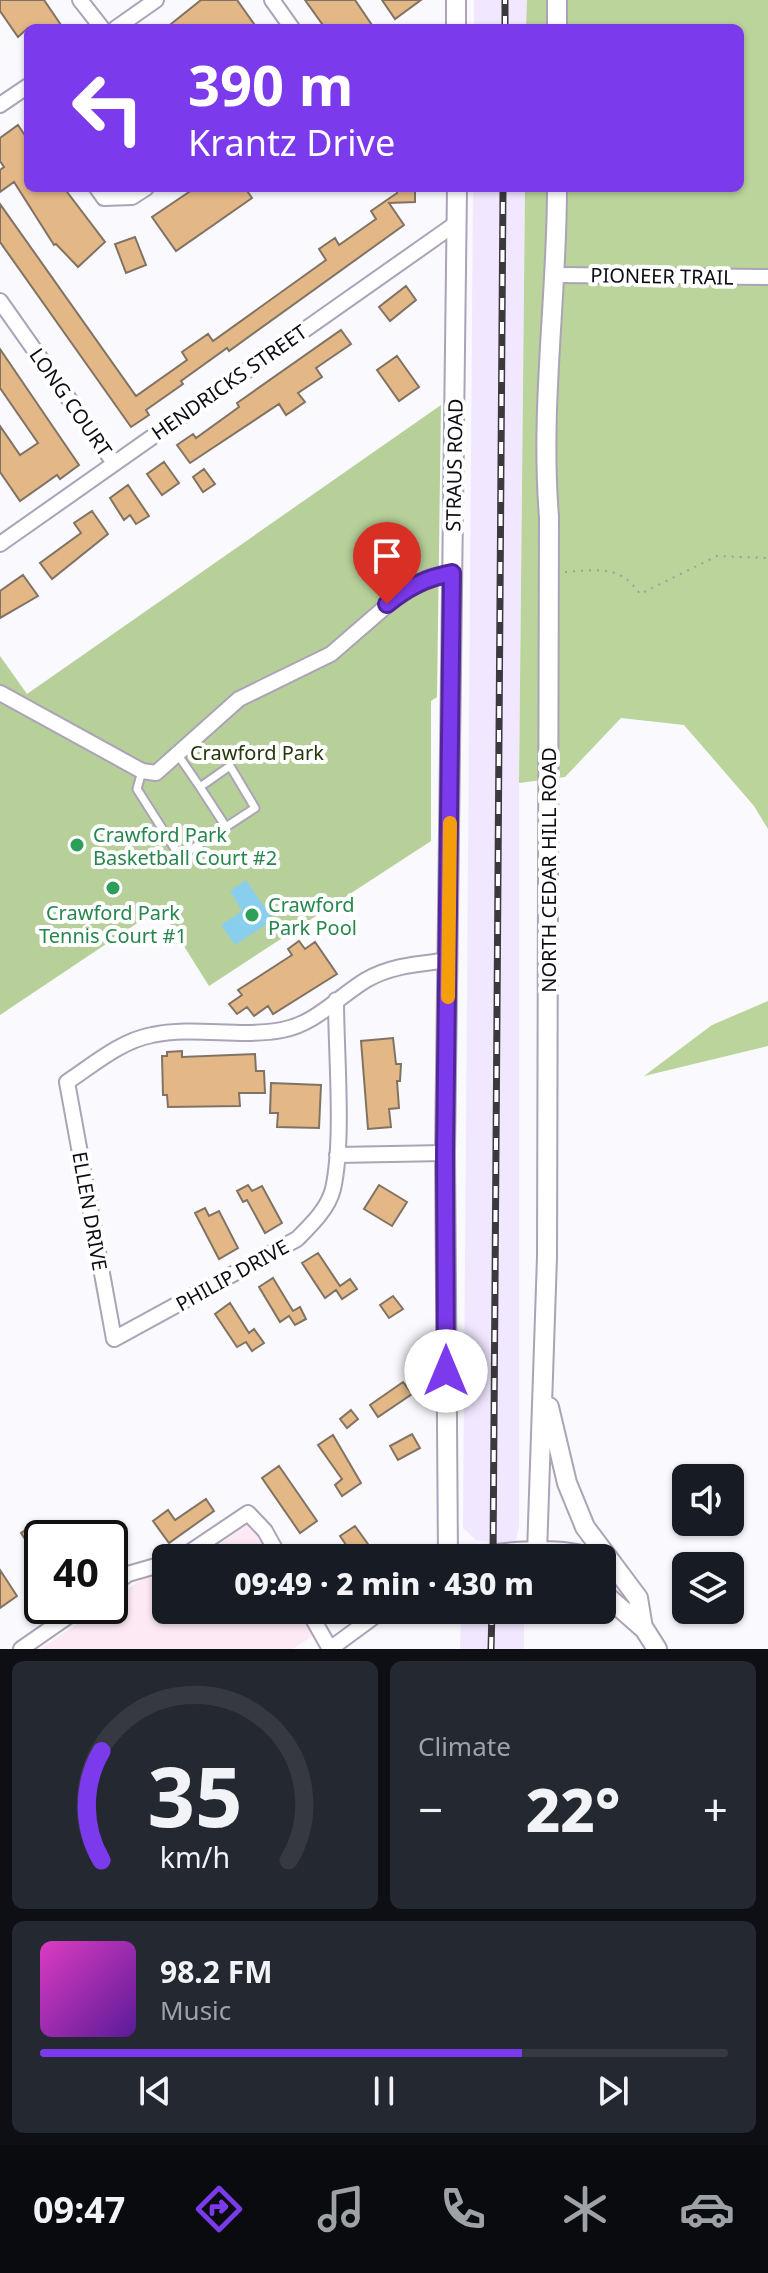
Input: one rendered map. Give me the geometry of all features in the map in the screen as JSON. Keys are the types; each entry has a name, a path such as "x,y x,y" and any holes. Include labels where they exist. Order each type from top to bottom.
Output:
{"street":[{"path":"80,0 99,24"},
{"path":"122,24 156,0"},
{"path":"272,0 289,24"},
{"path":"456,0 456,24"},
{"path":"557,0 557,24"},
{"path":"0,105 24,90"},
{"path":"100,192 104,198 132,197 140,192"},
{"name":"STRAUS ROAD","path":"448,1544 445,1153 457,192"},
{"name":"NORTH CEDAR HILL ROAD","path":"542,1544 547,1257 549,533 545,470 557,275 557,192"},
{"name":"HENDRICKS STREET","path":"5,540 458,222"},
{"name":"PIONEER TRAIL","path":"557,275 768,277"},
{"name":"LONG COURT","path":"0,301 114,463"},
{"path":"0,524 5,540"},
{"path":"0,693 142,771 156,773 239,699 331,654 406,589 429,577 452,573"},
{"path":"336,1000 368,979 399,966 449,960"},
{"name":"ELLEN DRIVE","path":"114,1339 67,1082 110,1053 154,1034 282,1030 314,1018 336,1000"},
{"name":"PHILIP DRIVE","path":"114,1339 297,1239 318,1217 333,1191 337,1155 336,1000"},
{"path":"337,1155 445,1153"},
{"path":"543,1381 567,1483 585,1527 638,1598 643,1628"},
{"path":"202,1544 248,1513 272,1544"},
{"path":"128,1574 152,1567"},
{"path":"616,1584 657,1649"},
{"path":"616,1604 643,1628"},
{"path":"21,1649 57,1624"},
{"path":"316,1624 330,1649 364,1624"}],"lane":[{"path":"178,755 226,827"},
{"path":"142,771 137,789 177,852 189,851 255,808 230,766 200,787"}],"path":[{"path":"560,572 600,569 620,572 640,594 717,556 768,558"}],"shaded area":[{"path":"474,0 527,0 526,24 474,24"},
{"path":"473,192 525,192 519,783 519,1526 516,1542 476,1540 463,1528"},
{"path":"252,1521 266,1544 220,1544"},
{"path":"152,1573 152,1624 315,1624 319,1631 293,1649 41,1649 77,1624 128,1624 128,1589"},
{"path":"461,1624 524,1624 524,1649 460,1649"}],"green space":[{"path":"527,0 768,0 768,829 754,806 684,725 621,718 565,777 519,783 525,192 744,192 744,24 526,24"},
{"name":"Crawford Park","path":"441,405 437,697 431,701 431,841 209,986 160,908 0,1015 0,656 27,694"},
{"path":"768,1001 768,1046 644,1076 712,1025"}],"water":[{"name":"Crawford Park Pool","path":"246,880 273,920 235,945 221,925 242,911 230,891"}],"building":[{"path":"0,0 44,0 60,24 24,24 24,32 18,37 0,11"},
{"path":"201,0 237,0 254,24 171,24"},
{"path":"305,0 355,0 371,24 322,24"},
{"path":"382,0 421,0 395,19"},
{"path":"18,125 24,134 24,192 67,192 105,242 78,267 54,245 14,182 0,192 0,170 4,167 0,161 0,138"},
{"path":"189,192 248,192 252,198 176,251 152,217"},
{"path":"415,192 415,202 389,203 404,225 229,351 227,348 181,381 183,384 146,410 149,415 131,427 0,242 0,204 136,396 187,360 182,352 208,334 213,341 326,260 319,249 335,238 339,245 376,219 371,211 397,193"},
{"path":"135,237 146,265 126,273 115,244"},
{"path":"406,286 416,300 390,321 379,307"},
{"path":"341,330 351,344 316,368 322,377 298,393 305,402 286,415 279,404 190,463 177,445 193,434 196,438 239,407 237,403"},
{"path":"0,349 79,465 60,479 57,475 20,501 0,472 0,426 20,455 38,443 0,388"},
{"path":"397,356 419,387 399,401 377,370"},
{"path":"164,462 179,483 162,495 147,474"},
{"path":"204,469 215,484 203,492 193,477"},
{"path":"128,485 149,516 136,524 130,515 124,520 110,498"},
{"path":"92,511 108,534 52,579 40,563 81,533 74,523"},
{"path":"23,575 38,596 0,618 0,591"},
{"path":"299,941 305,949 315,942 337,974 273,1014 268,1006 254,1016 247,1007 237,1014 229,1004 242,995 238,990 292,955 288,949"},
{"path":"393,1038 396,1064 401,1064 400,1081 397,1081 399,1108 389,1109 391,1127 368,1129 361,1041"},
{"path":"182,1051 182,1057 255,1054 256,1071 264,1071 265,1093 239,1093 240,1106 168,1107 167,1095 163,1095 162,1056 167,1056 167,1052"},
{"path":"271,1083 321,1085 319,1128 277,1127 278,1113 270,1113"},
{"path":"248,1185 252,1191 262,1186 282,1223 265,1233 247,1200 243,1202 237,1191"},
{"path":"379,1185 407,1202 392,1226 364,1209"},
{"path":"205,1208 209,1216 219,1211 238,1248 219,1259 195,1213"},
{"path":"318,1253 340,1286 350,1279 357,1289 342,1299 336,1290 325,1298 302,1263"},
{"path":"273,1278 293,1311 300,1307 306,1319 295,1325 289,1316 280,1322 259,1287"},
{"path":"393,1296 403,1309 389,1318 380,1305"},
{"path":"230,1303 249,1333 254,1329 264,1343 252,1351 246,1342 237,1347 215,1314"},
{"path":"403,1382 412,1394 378,1417 370,1405"},
{"path":"351,1410 358,1419 347,1428 340,1419"},
{"path":"412,1434 420,1448 398,1460 390,1446"},
{"path":"333,1435 361,1483 342,1496 335,1485 342,1479 318,1445"},
{"path":"279,1466 317,1521 300,1533 262,1478"},
{"path":"206,1499 214,1511 169,1543 153,1521 168,1510 175,1520"},
{"path":"355,1526 368,1544 345,1544 340,1536"},
{"path":"0,1570 17,1596 0,1608"}],"railway":[{"path":"505,0 505,24"},
{"path":"493,1544 503,192"},
{"path":"491,1649 492,1624"}],"slow traffic":[{"path":"448,997 450,823"}],"place":[{"name":"Crawford Park Basketball Court #2","path":"77,845"},
{"name":"Crawford Park Tennis Court #1","path":"113,888"},
{"name":"Crawford Park Pool","path":"252,915"}],"route":[{"path":"387,604 429,577 452,573 445,1153 446,1371"}]}
